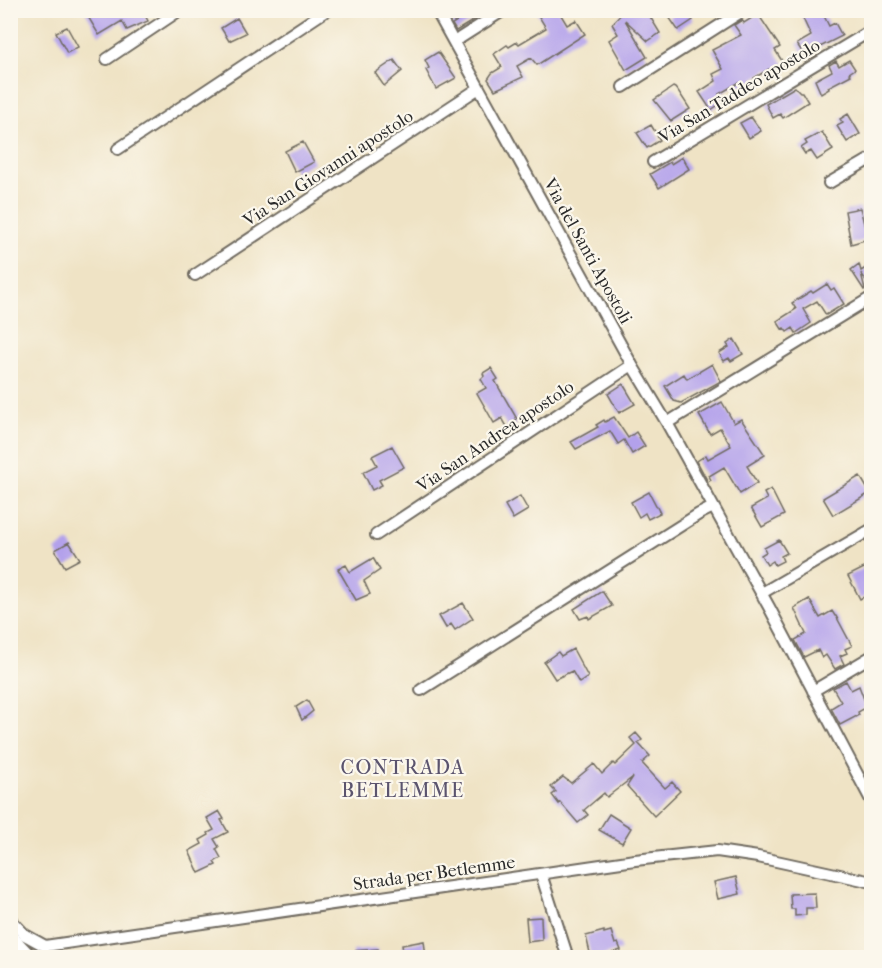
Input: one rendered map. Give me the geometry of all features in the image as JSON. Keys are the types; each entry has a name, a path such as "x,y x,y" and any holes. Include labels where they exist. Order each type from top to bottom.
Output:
{"street":[{"path":"107,59 180,10"},
{"path":"118,149 327,10"},
{"name":"Via del Santi Apostoli","path":"436,10 632,365 762,593 872,802"},
{"path":"460,38 504,10"},
{"path":"622,87 744,10"},
{"name":"Via San Taddeo apostolo","path":"653,162 872,30"},
{"name":"Via San Giovanni apostolo","path":"195,275 479,88"},
{"path":"829,183 872,158"},
{"path":"667,423 872,297"},
{"name":"Via San Andrea apostolo","path":"376,535 632,365"},
{"path":"421,690 713,507"},
{"path":"762,593 872,529"},
{"path":"813,691 872,656"},
{"name":"Strada per Betlemme","path":"10,920 25,935 45,946 635,860 717,851 872,882"},
{"path":"541,874 568,957"},
{"path":"10,934 33,957"}],"building":[{"path":"84,10 142,10 148,21 127,30 122,21 99,35"},
{"path":"475,10 479,17 456,31 452,24"},
{"path":"535,10 558,10 567,25 576,20 585,34 537,65 531,58 517,66 523,77 495,90 488,79 492,73 502,67 494,54 507,45 509,47 517,42 519,44 546,28"},
{"path":"625,10 646,10 660,33 648,41 625,20 647,57 626,70 609,40 618,34 612,24"},
{"path":"672,10 687,10 693,20 678,30 669,17 674,14"},
{"path":"799,10 821,10 829,26 835,23 842,36 804,55 797,44 811,36"},
{"path":"758,14 780,47 775,50 784,64 783,68 772,75 769,69 754,78 756,82 748,88 747,85 742,88 738,83 719,94 724,101 711,110 699,92 716,81 713,74 723,69 712,50 741,35 734,25 742,20 744,23"},
{"path":"237,18 246,33 229,41 221,28"},
{"path":"67,27 78,47 67,53 56,32"},
{"path":"438,52 456,78 436,89 426,70 429,68 425,60"},
{"path":"394,60 402,71 384,86 375,73"},
{"path":"849,60 855,69 849,73 851,75 828,87 829,89 821,94 815,80 832,71 829,65 836,61 839,66"},
{"path":"673,87 677,89 690,109 671,121 654,100"},
{"path":"795,87 802,92 808,102 783,118 780,114 773,118 766,104"},
{"path":"848,114 860,134 847,142 837,126 843,123 840,119"},
{"path":"751,117 761,131 749,138 740,123"},
{"path":"651,125 660,140 647,148 637,133"},
{"path":"822,132 833,150 817,160 811,151 805,154 801,148 807,144 805,141"},
{"path":"303,142 314,162 295,172 285,151"},
{"path":"682,157 689,169 659,188 650,174"},
{"path":"860,208 868,239 851,244 845,211"},
{"path":"859,264 861,271 872,264 872,289 861,273 864,290 851,270"},
{"path":"827,284 831,290 834,288 844,304 826,315 817,301 803,309 811,323 796,333 793,328 787,332 784,328 782,329 777,321 796,309 792,303"},
{"path":"734,339 743,354 731,361 729,358 724,361 719,353 729,347 727,344"},
{"path":"712,364 721,381 681,403 674,401 665,386 684,374 687,379"},
{"path":"491,368 498,379 495,381 517,419 514,421 517,425 509,430 502,418 494,423 477,393 486,388 481,379 484,376 483,373"},
{"path":"623,384 635,404 619,413 608,394"},
{"path":"722,402 734,423 741,419 765,455 747,466 757,483 740,494 724,467 709,476 711,480 708,482 697,461 706,455 708,459 731,446 720,428 710,434 699,415"},
{"path":"614,417 628,438 636,432 645,446 632,454 624,440 618,444 610,431 576,449 571,442 598,427 596,425 604,420 605,422"},
{"path":"392,446 404,467 379,480 382,485 372,490 363,472 377,465 372,456"},
{"path":"860,476 870,493 833,515 823,498"},
{"path":"771,489 784,515 762,527 751,508 767,499 764,493"},
{"path":"649,492 660,513 648,519 645,513 639,517 631,502"},
{"path":"520,496 528,510 513,519 505,505"},
{"path":"779,540 787,553 781,556 783,561 775,565 773,561 767,565 761,555 766,552 764,548"},
{"path":"69,542 80,559 65,567 55,550"},
{"path":"373,558 380,570 364,581 370,594 356,600 338,569 346,565 350,572"},
{"path":"866,567 872,577 872,593 860,599 848,576"},
{"path":"602,591 612,606 589,619 588,616 580,619 574,609"},
{"path":"809,599 820,618 832,611 852,646 845,649 847,653 840,656 844,664 835,669 826,655 822,658 818,650 804,657 795,640 806,634 794,608"},
{"path":"463,603 473,618 455,630 451,624 446,628 439,616"},
{"path":"573,649 588,677 579,683 572,671 555,679 544,662 558,652 561,656"},
{"path":"846,681 851,690 859,686 867,707 858,712 859,715 840,725 831,708 841,702 833,688"},
{"path":"307,700 313,711 302,720 296,707"},
{"path":"636,733 642,740 638,743 650,756 642,763 665,788 672,782 680,791 654,816 627,786 633,777 607,797 604,793 584,810 588,815 578,823 552,795 556,792 551,787 563,777 571,783 594,764 602,774 636,745 630,738"},
{"path":"219,811 228,832 214,839 219,847 216,849 221,858 214,862 216,865 199,873 189,851 202,844 200,840 214,830 207,818"},
{"path":"609,814 631,828 622,843 599,830"},
{"path":"736,877 740,894 718,899 714,882"},
{"path":"815,893 816,908 806,908 806,915 795,916 795,909 791,909 790,894"},
{"path":"541,917 542,940 528,942 526,918"},
{"path":"604,931 604,933 611,931 615,944 618,943 621,950 591,957 586,936"},
{"path":"424,941 426,957 404,957 402,945"},
{"path":"378,949 379,957 353,957 353,951"}],"district":[{"name":"CONTRADA BETLEMME","path":"403,778"}]}
